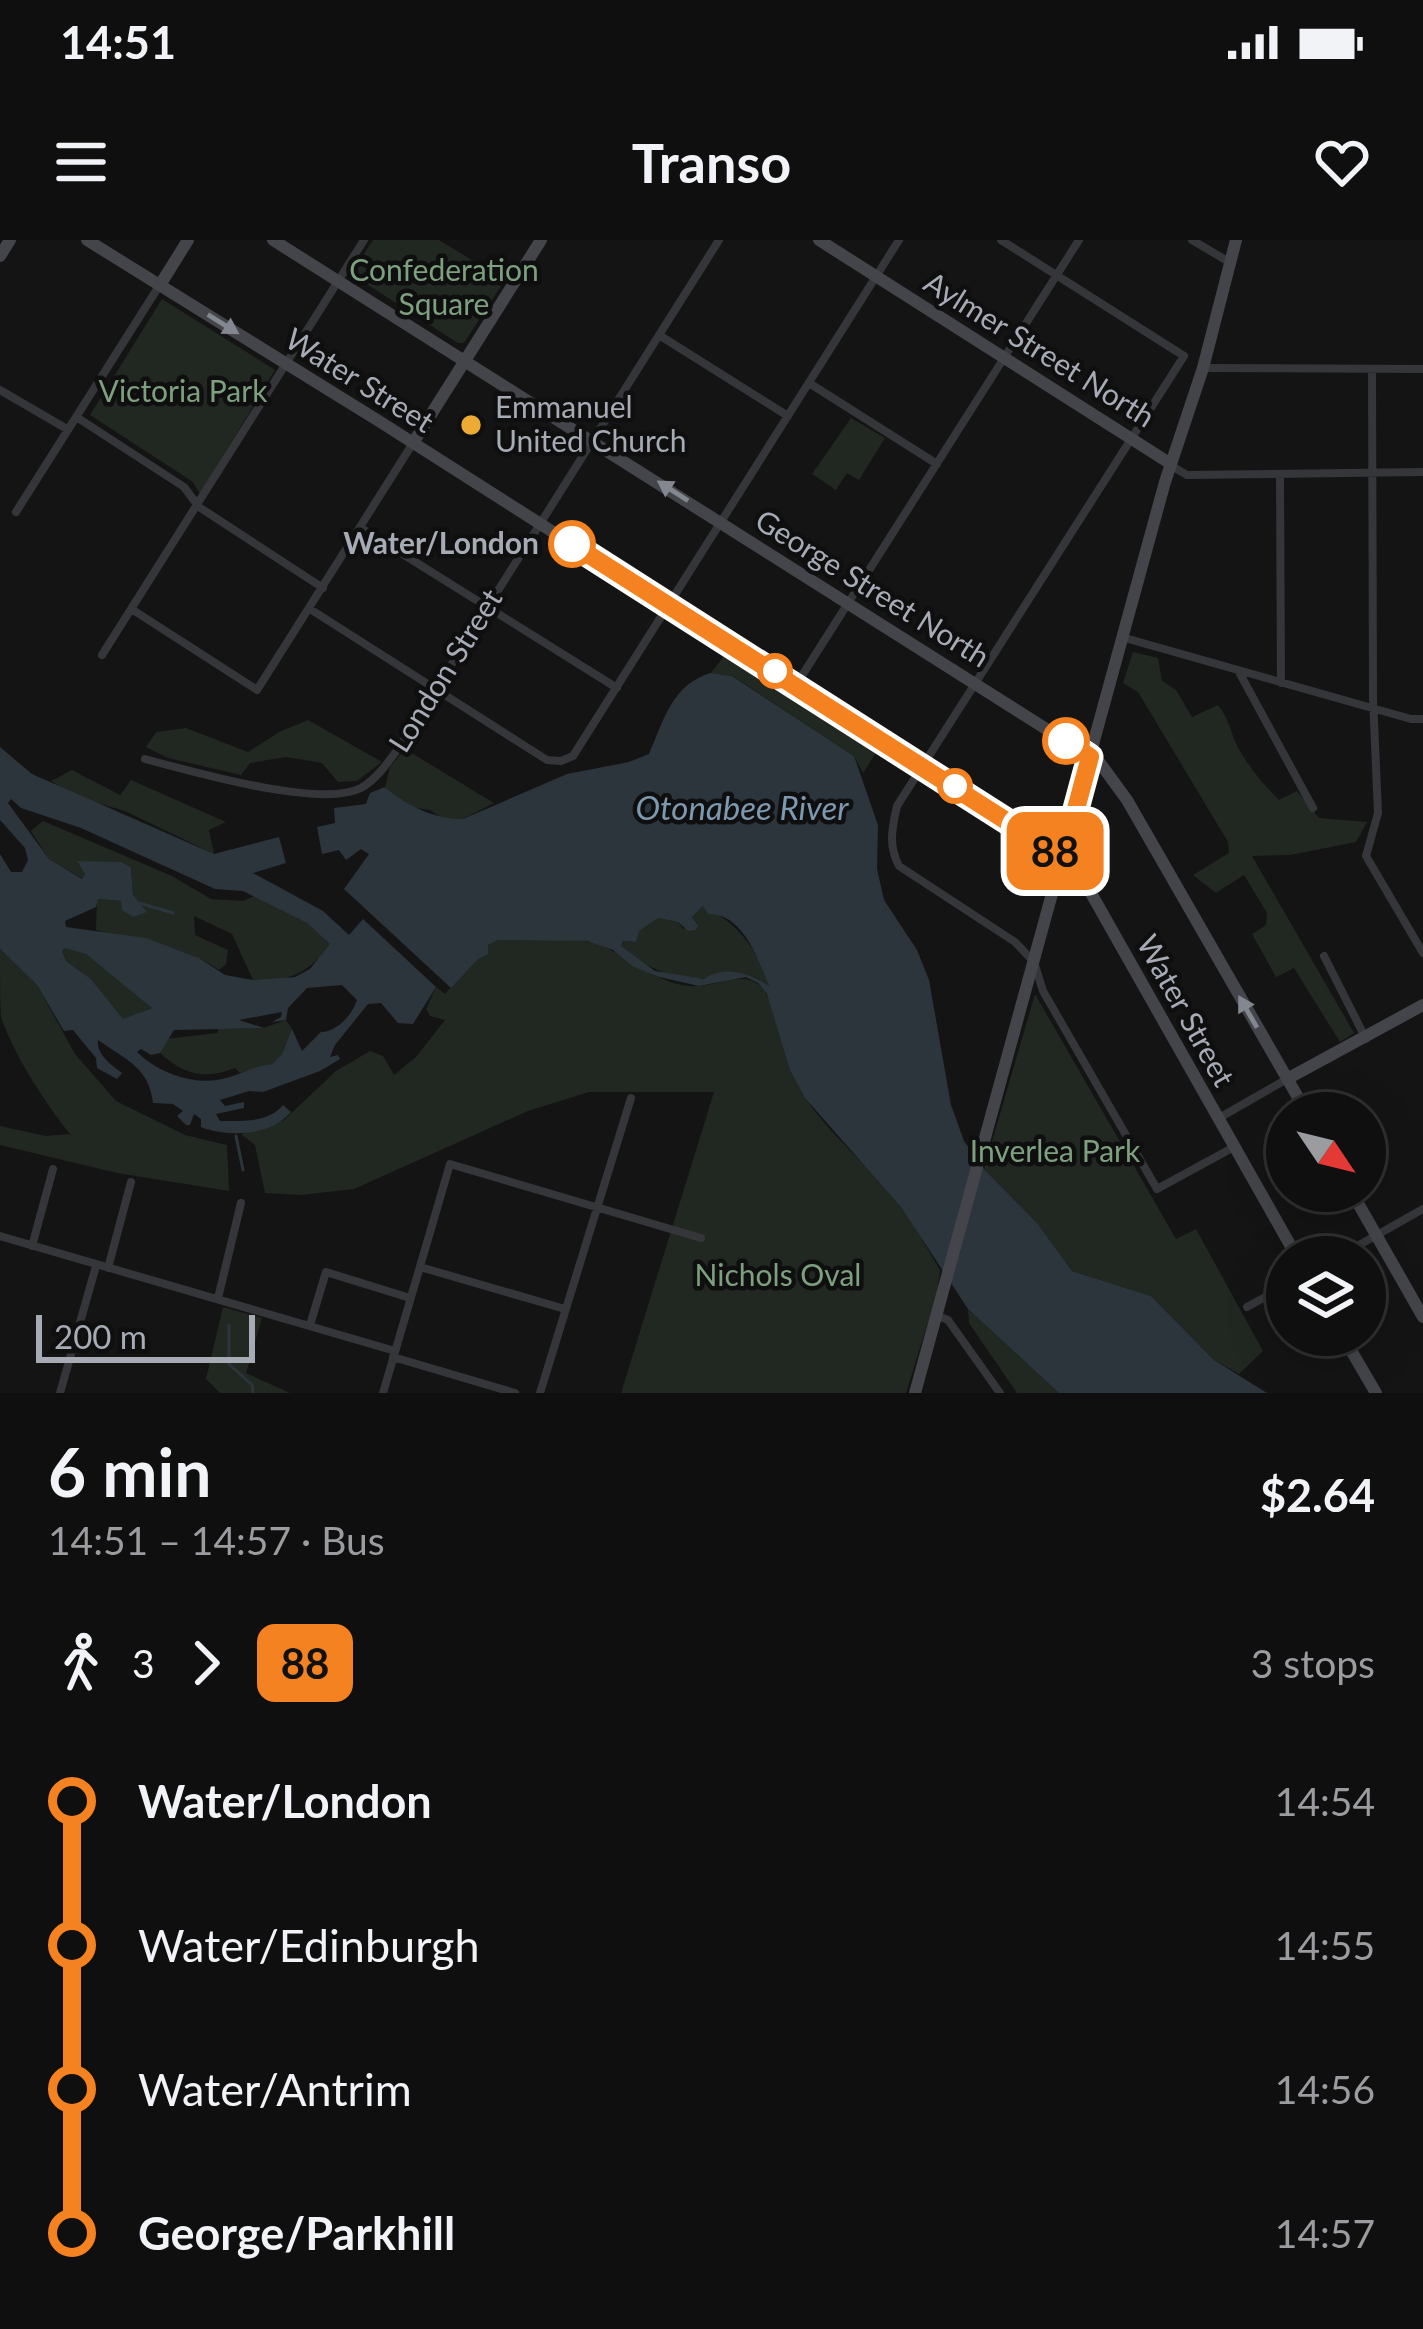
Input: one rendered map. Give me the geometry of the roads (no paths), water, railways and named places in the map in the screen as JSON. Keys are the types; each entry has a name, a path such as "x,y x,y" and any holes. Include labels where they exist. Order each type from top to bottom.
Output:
{"main road":[{"path":"0,256 10,240"},
{"name":"Water Street","path":"87,240 1063,857 1083,879 1285,1236"},
{"path":"160,285 188,240"},
{"name":"George Street North","path":"273,240 1100,763 1123,792 1295,1092"},
{"path":"413,443 542,240"},
{"name":"Aylmer Street North","path":"819,240 1173,466"},
{"path":"915,1393 1236,240"},
{"path":"1054,892 1083,879"},
{"path":"1287,1079 1422,1007"},
{"path":"1363,1212 1376,1236"},
{"path":"1386,1253 1423,1317"},
{"path":"1354,1356 1376,1393"}],"street":[{"path":"102,655 364,240"},
{"name":"London Street","path":"145,759 302,794 340,794 360,788 387,765 719,240"},
{"path":"310,609 547,760 573,756 899,240"},
{"path":"1001,240 1184,356 897,806 892,854 899,866 1016,942 1034,962 1043,991 1157,1189 1234,1147"},
{"path":"796,685 1079,240"},
{"path":"1192,240 1231,263"},
{"path":"16,512 160,285"},
{"path":"659,335 788,416"},
{"path":"1203,368 1423,369"},
{"path":"1372,370 1378,813 1366,856 1423,953"},
{"path":"809,383 937,464"},
{"path":"0,390 67,429"},
{"path":"78,418 184,487 199,507 323,588"},
{"path":"133,610 257,690 413,443"},
{"name":"Aylmer Street North","path":"1173,466 1187,475 1423,472"},
{"path":"1280,475 1281,684"},
{"path":"361,528 616,688"},
{"path":"1125,638 1423,719"},
{"path":"1239,672 1313,808"},
{"path":"1016,942 1027,944 1042,934"},
{"path":"1324,956 1366,1039"},
{"path":"1025,994 1043,991"},
{"path":"1218,1119 1287,1079"},
{"path":"540,1393 631,1098"},
{"path":"382,1393 450,1164 701,1238"},
{"path":"32,1246 53,1168"},
{"path":"108,1268 131,1182"},
{"path":"218,1298 241,1203"},
{"path":"1376,1236 1423,1209"},
{"path":"0,1236 310,1325 514,1393"},
{"path":"60,1393 96,1266"},
{"path":"420,1267 566,1309"},
{"path":"310,1325 326,1272 411,1298"},
{"path":"1247,1307 1266,1297"},
{"path":"938,1316 948,1320 1000,1393"}],"water":[{"name":"Otonabee River","path":"711,673 732,676 854,756 878,825 877,869 884,900 917,950 929,980 951,1105 964,1141 984,1169 1038,1224 1072,1271 1151,1296 1214,1360 1267,1393 1059,1393 968,1309 901,1207 805,1098 790,1070 767,994 758,983 746,977 699,986 659,977 587,941 498,940 488,945 488,954 451,988 344,889 369,854 361,849 346,860 339,850 322,854 317,827 335,823 334,808 366,804 370,793 385,787 421,810 463,819 567,774 649,754 678,694","holes":["703,906 708,914 740,929 769,986 738,972 720,972 704,979 655,971 621,946 623,941 636,942 639,931 658,918 678,922 688,931 696,930 692,917"]},
{"path":"0,747 32,774 214,854 279,837 286,863 253,873 323,911 349,935 363,919 436,987 413,1024 398,1023 381,1003 368,1004 335,1045 330,1057 340,1059 263,1092 220,1100 225,1106 244,1102 244,1108 216,1114 220,1121 262,1118 283,1105 291,1112 272,1126 248,1133 223,1132 201,1127 201,1119 194,1114 186,1125 177,1116 183,1111 173,1104 153,1103 141,1073 98,1040 102,1054 122,1073 117,1079 97,1068 96,1058 73,1030 64,1031 37,985 0,949 0,854 11,872 22,872 28,860 25,848 0,820","holes":["11,799 21,808 81,828 215,889 243,891 307,923 330,944 310,969 295,977 253,980 225,975 199,958 146,938 66,927 65,921 96,907 98,899 121,901 122,910 133,917 147,912 133,895 131,867 121,862 77,861 85,874 82,879 49,859 8,803","62,951 86,954 152,1008 123,1019 91,979 66,961","342,985 357,1000 343,1022 321,1032 302,1051 292,1029 282,1054 272,1064 202,1081 166,1072 137,1052 160,1053 174,1030 264,1028 239,1020 282,1012 272,1022 286,1020 288,1008 307,988"]}],"waterway":[{"path":"139,903 173,913"},
{"path":"236,1136 243,1170"},
{"path":"229,1325 229,1364 252,1385 253,1393"}],"place":[{"name":"Emmanuel United Church","path":"471,425"},
{"name":"Water/London","path":"572,544"}],"park label":[{"name":"Confederation Square","path":"444,288"},
{"name":"Victoria Park","path":"183,392"},
{"name":"Inverlea Park","path":"1055,1152"},
{"name":"Nichols Oval","path":"778,1276"}]}
